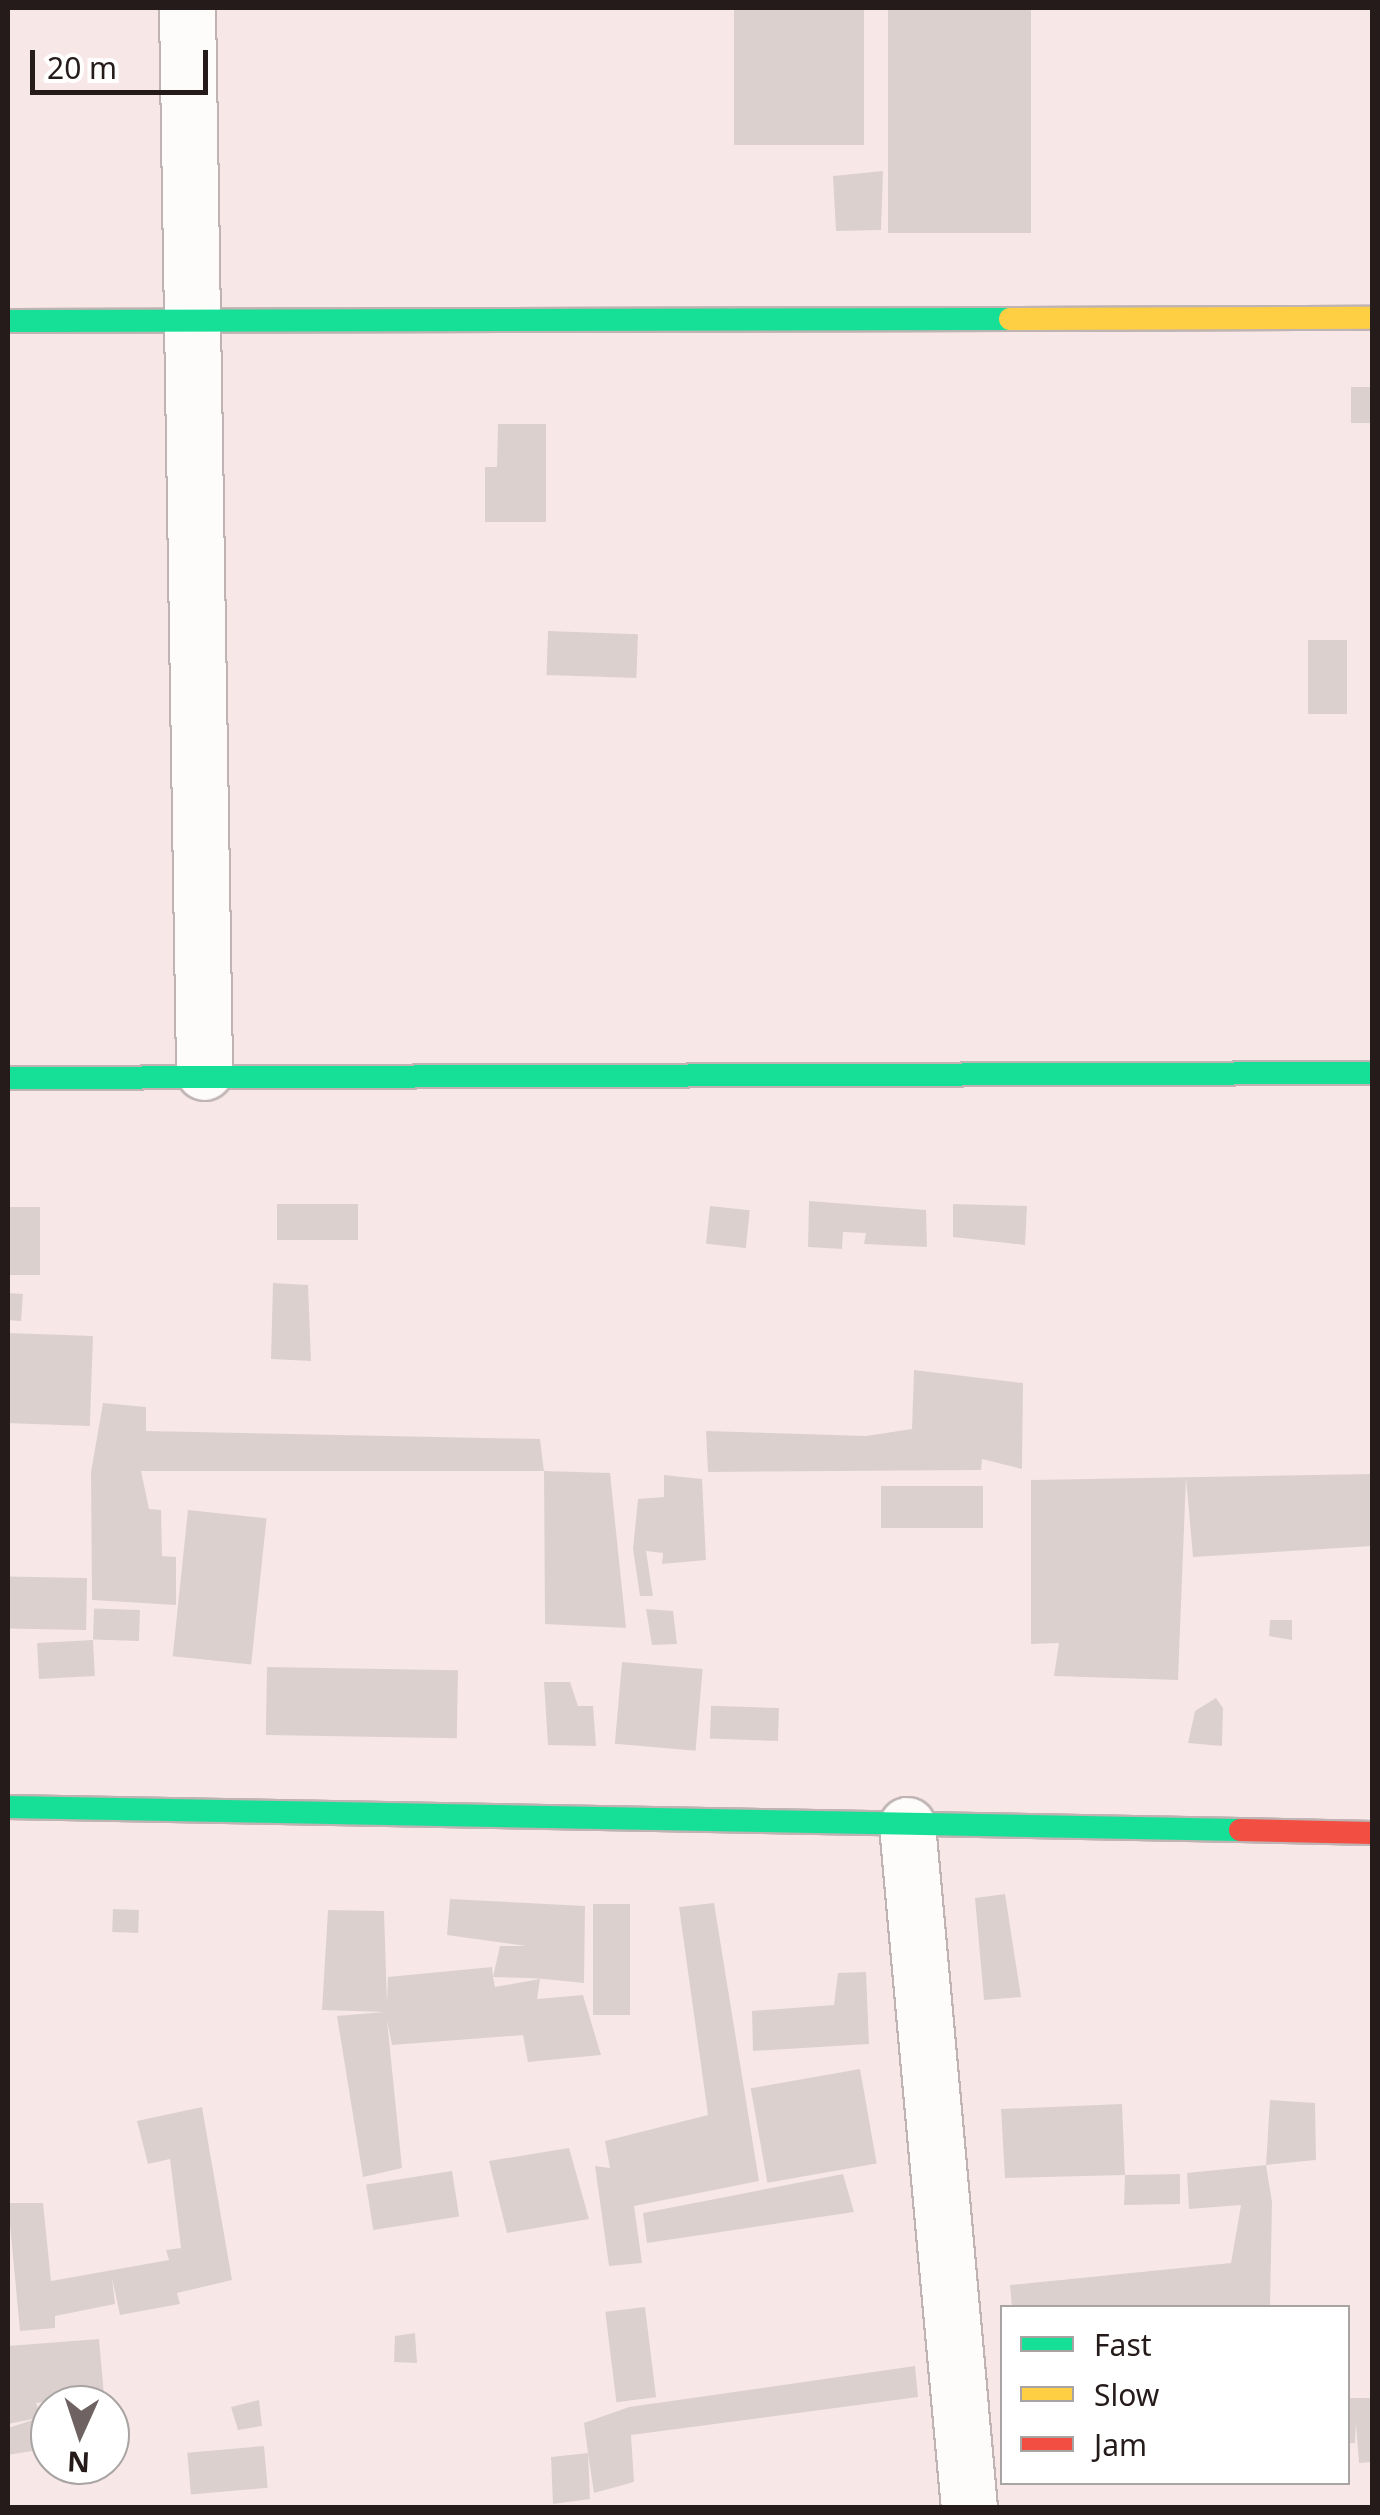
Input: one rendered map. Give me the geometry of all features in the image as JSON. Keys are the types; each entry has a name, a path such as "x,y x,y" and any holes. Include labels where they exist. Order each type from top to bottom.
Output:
{"street":[{"path":"187,8 204,1072"},
{"path":"8,321 1372,318"},
{"path":"8,1078 204,1072 1372,1073"},
{"path":"8,1807 1372,1833"},
{"path":"907,1825 969,2508"}],"building":[{"path":"734,8 864,8 864,145 734,145"},
{"path":"888,8 1031,8 1031,233 888,233"},
{"path":"883,171 881,230 836,231 833,176"},
{"path":"1351,387 1372,387 1372,423 1351,423"},
{"path":"498,424 546,424 546,522 485,522 485,467 497,467"},
{"path":"548,631 638,634 636,678 546,675"},
{"path":"1308,640 1347,640 1347,714 1308,714"},
{"path":"809,1201 926,1210 927,1247 864,1244 866,1233 843,1232 842,1249 808,1247"},
{"path":"277,1204 358,1204 358,1240 277,1240"},
{"path":"953,1204 1027,1206 1025,1245 953,1237"},
{"path":"710,1206 750,1210 746,1248 706,1244"},
{"path":"8,1207 40,1207 40,1275 8,1275"},
{"path":"273,1283 308,1285 311,1361 271,1359"},
{"path":"8,1293 23,1294 21,1321 8,1320"},
{"path":"8,1333 93,1336 90,1426 8,1423"},
{"path":"914,1370 1023,1383 1022,1469 982,1459 981,1470 708,1472 706,1431 866,1436 912,1429"},
{"path":"103,1403 146,1407 146,1431 540,1439 544,1471 141,1471 149,1509 161,1510 162,1556 176,1557 176,1605 92,1600 91,1472"},
{"path":"544,1471 610,1473 626,1628 545,1624"},
{"path":"1372,1474 1372,1546 1193,1557 1186,1478 1178,1680 1054,1676 1059,1643 1031,1644 1031,1480"},
{"path":"664,1475 702,1479 706,1560 662,1564 663,1553 646,1551 653,1596 640,1596 633,1549 638,1499 664,1497"},
{"path":"881,1486 983,1486 983,1528 881,1528"},
{"path":"188,1510 267,1518 251,1664 173,1656"},
{"path":"8,1577 87,1578 86,1630 8,1629"},
{"path":"94,1608 140,1610 139,1641 93,1639"},
{"path":"646,1609 673,1611 677,1644 652,1645"},
{"path":"1270,1620 1292,1620 1292,1640 1269,1636"},
{"path":"93,1640 95,1676 39,1679 37,1643"},
{"path":"622,1662 703,1669 696,1751 615,1744"},
{"path":"267,1667 458,1670 457,1738 266,1735"},
{"path":"544,1682 570,1682 578,1706 593,1706 596,1746 548,1745"},
{"path":"1216,1698 1223,1708 1222,1746 1188,1743 1195,1711"},
{"path":"711,1706 779,1708 778,1741 710,1739"},
{"path":"1005,1894 1021,1997 984,2000 975,1898"},
{"path":"450,1899 585,1906 584,1983 493,1977 500,1946 527,1946 447,1935"},
{"path":"714,1903 759,2181 634,2206 642,2263 609,2266 595,2166 610,2168 605,2141 708,2115 679,1907"},
{"path":"593,1904 630,1904 630,2015 593,2015"},
{"path":"113,1909 139,1910 138,1933 112,1932"},
{"path":"328,1910 384,1911 387,2003 388,1977 492,1967 495,1987 540,1979 537,1999 583,1995 601,2055 528,2062 523,2035 392,2045 387,2020 402,2168 363,2177 337,2016 385,2012 322,2010"},
{"path":"866,1972 869,2044 753,2051 752,2011 834,2005 838,1973"},
{"path":"860,2069 877,2164 767,2183 751,2088"},
{"path":"1270,2100 1315,2103 1316,2160 1266,2165"},
{"path":"1122,2104 1125,2175 1005,2178 1001,2109"},
{"path":"202,2107 232,2280 177,2293 180,2304 120,2315 112,2278 115,2304 55,2316 55,2328 20,2331 8,2203 43,2203 51,2281 169,2260 166,2250 181,2248 170,2159 148,2164 137,2121"},
{"path":"569,2148 589,2219 507,2233 489,2161"},
{"path":"1266,2165 1272,2202 1270,2305 1012,2305 1010,2285 1231,2263 1241,2205 1189,2209 1187,2173"},
{"path":"452,2171 459,2216 373,2230 366,2185"},
{"path":"843,2174 854,2212 647,2243 643,2213"},
{"path":"1180,2174 1180,2204 1124,2205 1125,2175"},
{"path":"645,2307 656,2397 616,2402 605,2312"},
{"path":"415,2333 417,2363 394,2362 395,2336"},
{"path":"99,2339 103,2385 30,2385 30,2419 8,2424 8,2346"},
{"path":"915,2366 918,2397 631,2435 634,2482 594,2493 584,2423 629,2407"},
{"path":"1350,2398 1372,2398 1372,2462 1359,2463 1356,2423 1355,2443 1350,2443"},
{"path":"259,2400 262,2426 238,2430 231,2407"},
{"path":"30,2421 30,2451 8,2455 8,2428"},
{"path":"264,2446 268,2488 191,2495 187,2453"},
{"path":"588,2453 590,2499 553,2504 551,2457"}],"traffic: fast":[{"path":"8,321 1010,319"},
{"path":"8,1078 1372,1073"},
{"path":"8,1807 1240,1830"}],"traffic: slow":[{"path":"1010,319 1372,318"}],"traffic: jam":[{"path":"1240,1830 1372,1833"}]}
